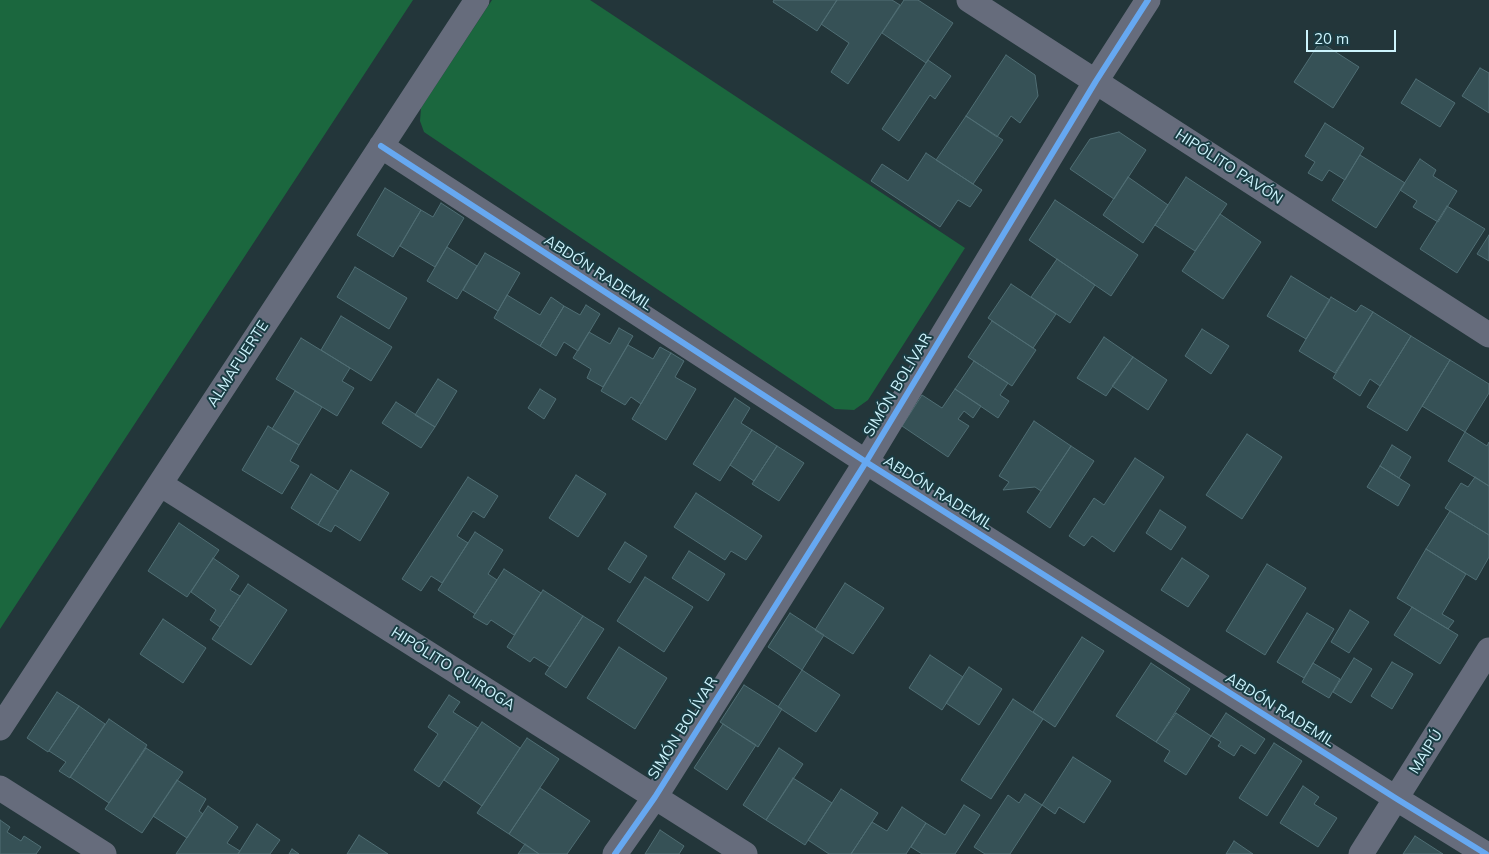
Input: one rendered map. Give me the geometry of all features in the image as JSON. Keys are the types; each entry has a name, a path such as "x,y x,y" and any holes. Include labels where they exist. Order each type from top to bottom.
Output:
{"street":[{"name":"ALMAFUERTE","path":"0,728 476,0"},
{"name":"HIPÓLITO PAVÓN","path":"969,0 1489,335"},
{"name":"SIMÓN BOLÍVAR","path":"615,854 654,797 866,462 1096,82 1148,0"},
{"name":"ABDÓN RADEMIL","path":"381,146 866,462 1486,854"},
{"name":"HIPÓLITO QUIROGA","path":"160,484 745,854"},
{"name":"MAIPÚ","path":"1361,854 1489,650"},
{"path":"0,788 104,854"}],"green space":[{"path":"0,0 413,0 0,629"},
{"path":"492,0 590,0 965,248 868,400 854,410 835,409 424,132 420,121 421,108"}],"building":[{"path":"774,0 837,0 817,31 773,2"},
{"path":"837,0 892,0 900,5 848,84 831,72 849,43 821,24"},
{"path":"904,0 918,0 953,23 926,63 882,33"},
{"path":"1320,42 1359,67 1333,108 1294,82"},
{"path":"1006,55 1035,75 1038,96 1020,123 1011,116 997,137 966,116"},
{"path":"928,60 951,76 935,99 930,95 899,141 882,129"},
{"path":"1480,68 1489,73 1489,113 1462,96"},
{"path":"1416,79 1455,103 1440,127 1401,103"},
{"path":"966,116 1003,140 973,184 936,160"},
{"path":"1325,123 1364,148 1345,180 1329,170 1322,181 1308,173 1315,162 1305,156"},
{"path":"1119,132 1146,150 1114,199 1070,169 1090,139"},
{"path":"926,153 982,190 970,207 958,200 940,227 871,181 882,164 908,181"},
{"path":"1360,155 1405,183 1376,228 1332,200"},
{"path":"1420,159 1436,170 1433,176 1457,191 1438,222 1413,207 1417,201 1400,190"},
{"path":"1128,177 1168,205 1143,243 1103,215"},
{"path":"1186,177 1227,204 1195,251 1155,225"},
{"path":"385,188 421,210 393,257 357,235"},
{"path":"1055,200 1138,255 1111,296 1029,240"},
{"path":"441,203 464,218 435,267 400,246 421,210 433,217"},
{"path":"1447,206 1485,229 1457,273 1420,249"},
{"path":"1220,214 1261,242 1223,299 1182,271"},
{"path":"1489,235 1489,261 1477,254"},
{"path":"447,247 477,266 457,299 427,281"},
{"path":"485,253 520,273 498,311 463,290"},
{"path":"1057,259 1095,285 1070,323 1031,297"},
{"path":"355,267 407,298 389,329 337,297"},
{"path":"1291,276 1330,300 1306,339 1267,316"},
{"path":"1011,284 1056,314 1033,348 988,318"},
{"path":"507,295 540,315 551,297 564,306 540,346 494,318"},
{"path":"1331,297 1356,312 1361,305 1373,312 1335,373 1299,351"},
{"path":"586,305 600,314 578,351 564,342 556,356 540,346 564,306 580,315"},
{"path":"1373,312 1411,336 1380,386 1370,379 1360,396 1333,378"},
{"path":"341,316 392,347 371,381 321,350"},
{"path":"992,321 1036,350 1012,386 968,357"},
{"path":"619,328 633,336 603,387 587,378 591,369 573,358 589,332 610,344"},
{"path":"1202,329 1229,346 1211,374 1185,356"},
{"path":"1411,336 1450,360 1407,431 1367,407"},
{"path":"1104,337 1133,357 1106,396 1077,378"},
{"path":"301,338 350,368 342,381 354,388 337,416 276,379"},
{"path":"628,345 653,359 660,347 671,353 641,404 631,397 625,405 601,391"},
{"path":"671,353 684,361 675,377 696,389 666,440 632,419"},
{"path":"1133,357 1167,380 1148,410 1112,386"},
{"path":"1450,360 1489,384 1489,393 1465,432 1422,406"},
{"path":"974,361 1008,383 1000,395 1009,401 998,418 955,389"},
{"path":"438,379 457,391 435,427 415,415"},
{"path":"540,389 556,399 544,419 528,408"},
{"path":"955,389 981,406 973,418 964,411 958,419 969,426 948,457 902,426 922,395 942,408"},
{"path":"295,391 322,407 299,445 272,429"},
{"path":"735,398 750,408 741,423 752,430 720,481 693,464"},
{"path":"396,402 435,427 421,448 382,423"},
{"path":"1034,421 1071,446 1041,491 1035,487 1003,490 1009,482 999,476"},
{"path":"268,426 299,445 290,461 299,466 282,494 242,470"},
{"path":"752,430 777,446 754,481 730,465"},
{"path":"1465,432 1487,446 1489,442 1489,486 1448,461"},
{"path":"1247,434 1282,457 1242,519 1206,495"},
{"path":"1392,445 1411,457 1399,478 1380,466"},
{"path":"777,446 804,463 779,501 752,484"},
{"path":"1071,446 1094,461 1050,528 1027,512"},
{"path":"1135,458 1164,477 1114,552 1092,536 1084,546 1069,536 1094,498 1104,505"},
{"path":"1380,466 1410,485 1398,506 1367,487"},
{"path":"351,470 389,493 360,541 335,525 331,532 318,525"},
{"path":"311,474 338,491 318,525 291,508"},
{"path":"576,475 606,494 578,537 549,518"},
{"path":"468,477 498,496 484,518 473,511 457,536 468,543 442,583 431,576 421,591 402,579"},
{"path":"1475,477 1489,486 1489,535 1445,508 1461,483 1468,487"},
{"path":"696,493 762,536 746,560 731,551 725,560 674,527"},
{"path":"1160,510 1186,527 1171,550 1146,533"},
{"path":"1450,511 1489,535 1489,557 1476,580 1426,549"},
{"path":"179,523 219,550 187,597 148,571"},
{"path":"475,532 503,550 488,574 497,580 475,614 438,590"},
{"path":"625,542 647,556 630,583 608,569"},
{"path":"1426,549 1466,574 1442,614 1454,621 1448,629 1397,598"},
{"path":"689,551 725,574 708,601 672,578"},
{"path":"213,558 239,576 230,590 240,596 220,627 210,620 216,610 191,592"},
{"path":"1182,558 1209,576 1188,607 1161,590"},
{"path":"1267,564 1306,588 1265,655 1226,631"},
{"path":"504,569 541,593 514,635 491,620 487,625 473,617"},
{"path":"645,577 693,607 664,652 617,621"},
{"path":"845,583 884,608 853,654 815,630"},
{"path":"248,584 287,610 251,665 212,639"},
{"path":"543,590 583,616 550,667 534,657 530,662 507,647"},
{"path":"1412,607 1458,635 1440,664 1394,635"},
{"path":"1350,610 1369,622 1349,653 1331,642"},
{"path":"790,613 824,635 802,670 768,647"},
{"path":"1307,613 1334,629 1304,678 1277,662"},
{"path":"583,616 604,629 566,688 545,674"},
{"path":"163,619 206,648 183,683 140,654"},
{"path":"1082,637 1104,651 1055,727 1033,712"},
{"path":"619,647 667,678 635,729 587,698"},
{"path":"930,655 963,677 942,710 909,688"},
{"path":"1354,658 1372,669 1351,703 1333,692"},
{"path":"1392,662 1413,674 1392,709 1371,696"},
{"path":"1151,663 1190,689 1156,742 1116,716"},
{"path":"1313,663 1340,679 1329,698 1302,682"},
{"path":"969,667 1002,689 979,725 946,703"},
{"path":"802,670 840,695 816,732 778,707"},
{"path":"744,685 782,709 758,747 720,722"},
{"path":"57,692 79,706 48,752 27,738"},
{"path":"449,695 460,702 453,712 478,728 439,787 414,770 438,734 428,727"},
{"path":"1013,699 1043,719 991,799 961,780"},
{"path":"79,706 105,724 70,778 59,771 66,762 49,751"},
{"path":"1176,713 1211,736 1186,775 1164,761 1170,751 1156,742"},
{"path":"1226,713 1265,739 1255,754 1241,745 1234,756 1218,746 1221,742 1211,736"},
{"path":"109,719 147,745 109,803 70,777"},
{"path":"482,722 520,748 482,806 444,780"},
{"path":"723,724 756,745 727,790 694,768"},
{"path":"527,738 559,759 509,834 477,813"},
{"path":"1274,743 1302,761 1267,816 1239,798"},
{"path":"146,748 183,772 142,833 105,809"},
{"path":"779,748 803,764 766,820 743,805"},
{"path":"1073,757 1111,781 1084,823 1059,807 1055,814 1042,805"},
{"path":"793,778 832,803 805,845 766,820"},
{"path":"177,780 206,799 199,811 203,814 187,838 153,816"},
{"path":"1303,786 1319,797 1314,804 1337,818 1318,847 1280,823"},
{"path":"540,788 590,821 567,854 539,854 509,834"},
{"path":"841,789 878,813 851,854 829,854 808,840"},
{"path":"1025,794 1042,805 1010,854 985,854 974,847 1008,795 1019,803"},
{"path":"964,805 980,815 955,854 922,854 911,847 926,823 945,835"},
{"path":"208,806 238,827 227,843 240,851 238,854 176,854"},
{"path":"902,807 926,823 906,854 851,854 872,822 887,831"},
{"path":"0,820 10,827 7,832 21,841 24,836 41,847 36,854 0,854"},
{"path":"257,824 280,840 270,854 238,854"},
{"path":"660,830 684,846 679,854 645,854"},
{"path":"359,835 388,854 347,854"},
{"path":"1415,836 1443,854 1403,854"},
{"path":"1234,841 1253,854 1226,854"},
{"path":"525,844 539,854 518,854"},
{"path":"292,849 299,854 289,854"}],"cycle path":[{"path":"615,854 655,797 866,462 1096,81 1148,0"},
{"path":"381,146 866,462 1486,854"}]}
